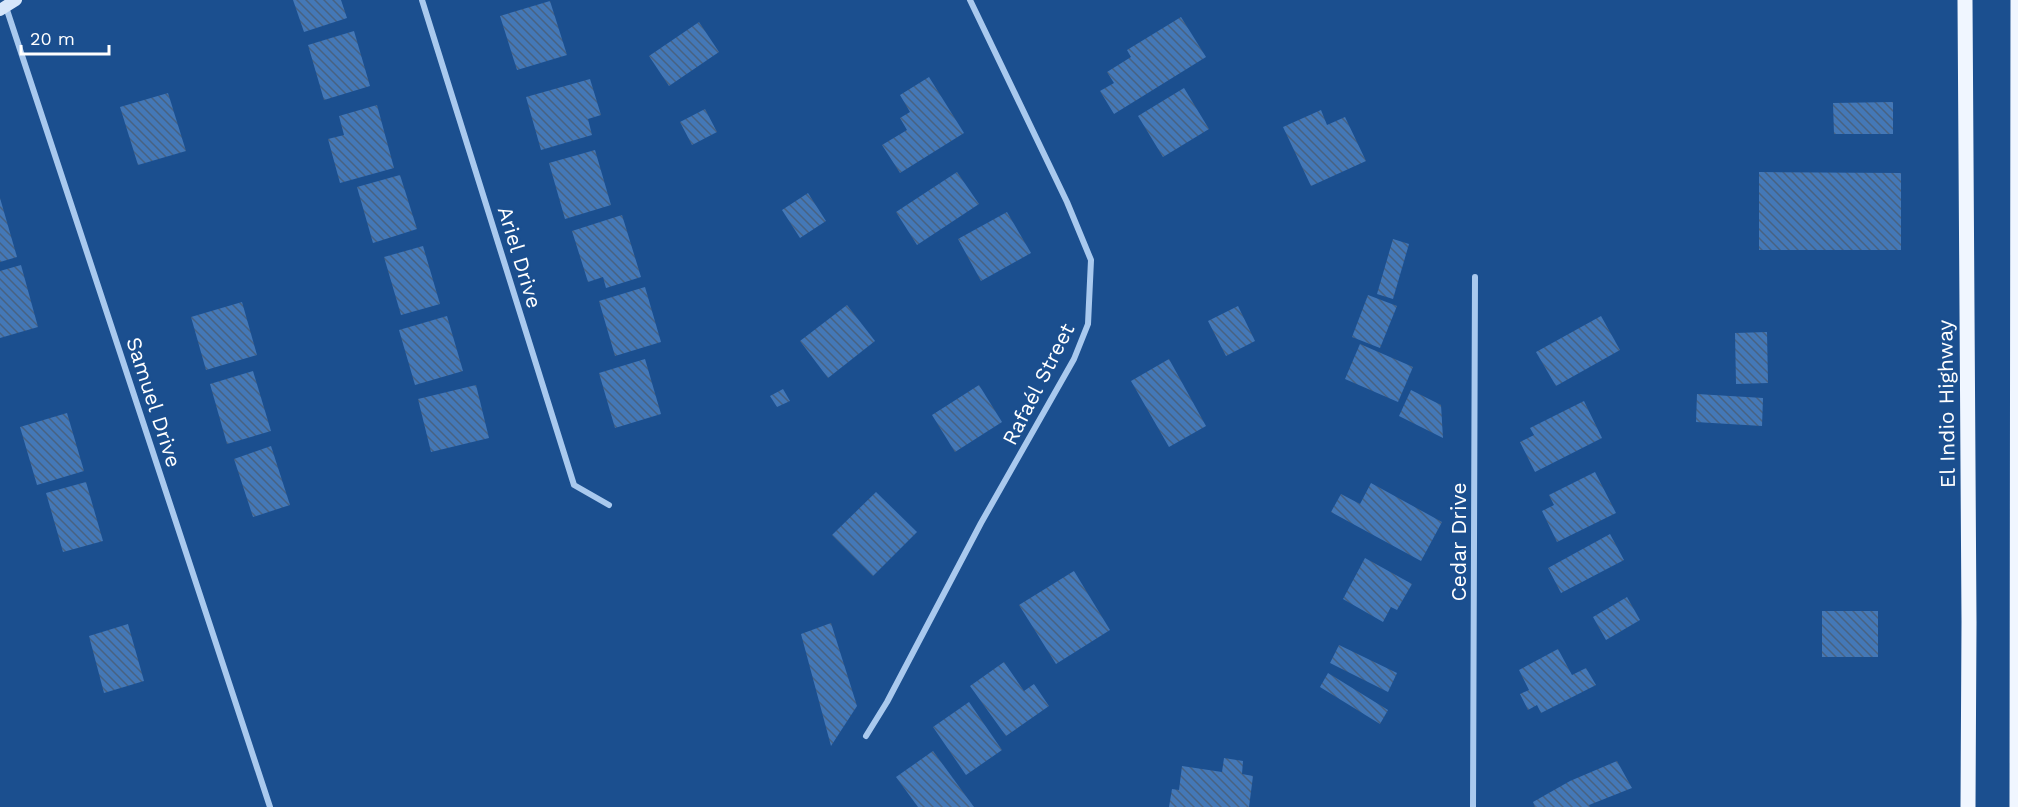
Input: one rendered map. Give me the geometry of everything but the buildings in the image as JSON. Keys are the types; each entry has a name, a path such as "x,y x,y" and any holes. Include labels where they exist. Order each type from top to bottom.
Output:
{"main road":[{"name":"El Indio Highway","path":"1965,0 1968,807"},
{"path":"2017,807 2018,0"}],"street":[{"name":"Ariel Drive","path":"422,0 574,485 609,505"},
{"name":"Rafaél Street","path":"866,736 887,702 981,523 1074,359 1088,324 1090,260 1067,202 970,0"},
{"name":"Samuel Drive","path":"7,6 270,807"},
{"name":"Cedar Drive","path":"1473,807 1476,277"}]}
